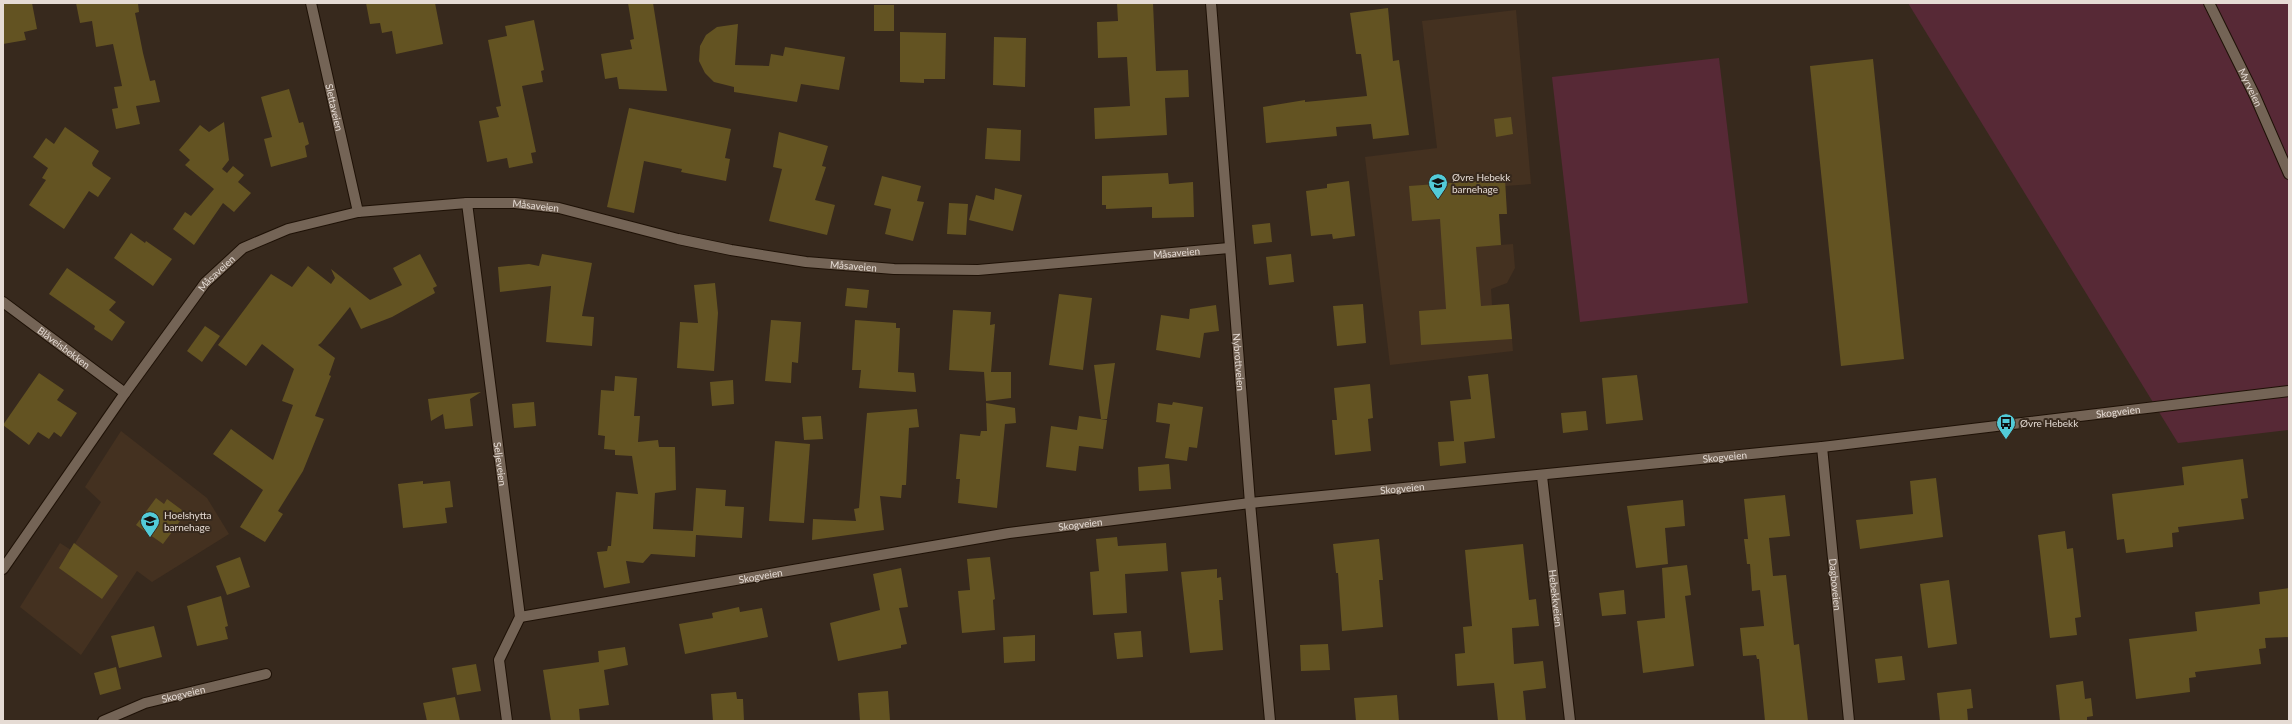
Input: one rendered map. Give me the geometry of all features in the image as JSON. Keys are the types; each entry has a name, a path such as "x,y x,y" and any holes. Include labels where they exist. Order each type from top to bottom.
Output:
{"street":[{"name":"Slettaveien","path":"311,3 358,212"},
{"name":"Nybrottveien","path":"1211,3 1229,248 1270,721"},
{"name":"Myrveien","path":"2209,3 2255,96 2289,174"},
{"name":"Måsaveien","path":"3,569 125,393 205,283 243,248 288,229 358,212 467,203 514,202 559,208 731,250 806,262 894,269 978,270 1229,248"},
{"name":"Seljeveien","path":"467,203 520,617"},
{"name":"Blåveisbekken","path":"3,302 125,393"},
{"name":"Skogveien","path":"520,617 1009,533 1250,503 1542,476 1822,447 2289,391"},
{"name":"Dagboveien","path":"1822,447 1849,721"},
{"name":"Hebekkveien","path":"1542,476 1570,721"},
{"path":"507,721 499,660 520,617"},
{"name":"Skogveien","path":"103,721 145,704 266,674"}],"shaded area":[{"path":"1908,3 2289,3 2289,430 2178,443"},
{"name":"Øvre Hebekk barnehage","path":"1516,10 1531,184 1505,186 1507,214 1484,215 1486,246 1513,244 1515,268 1507,283 1491,289 1492,305 1509,304 1513,351 1390,365 1365,157 1437,148 1422,21"},
{"path":"1719,58 1748,303 1580,322 1552,77"},
{"name":"Hoelshytta barnehage","path":"121,431 207,498 229,534 152,582 137,571 81,655 20,607 60,543 71,550 101,502 85,487"}],"building":[{"path":"3,3 32,3 37,29 24,32 26,40 3,44"},
{"path":"76,3 138,3 139,12 135,13 143,53 150,81 155,80 160,102 136,106 140,124 116,129 112,109 118,108 114,87 122,86 113,44 96,47 92,21 80,23"},
{"path":"366,3 435,3 443,44 396,54 392,31 382,33 380,23 370,24"},
{"path":"628,3 653,3 667,91 619,89 617,77 605,79 601,54 632,49 630,40 634,39"},
{"path":"1117,3 1153,3 1156,71 1188,70 1189,97 1165,98 1167,135 1095,139 1094,108 1130,106 1127,57 1098,58 1097,22 1118,21"},
{"path":"874,5 894,5 894,31 874,31"},
{"path":"1388,8 1393,61 1399,60 1409,135 1373,139 1371,124 1336,127 1337,136 1266,143 1263,107 1305,100 1305,102 1367,96 1361,54 1356,54 1350,13"},
{"path":"534,20 544,70 541,71 543,82 522,86 536,152 531,153 533,163 509,168 507,158 487,162 479,121 499,117 496,107 501,106 488,40 507,36 505,26"},
{"path":"738,24 735,65 769,66 771,54 783,56 785,47 845,57 839,90 801,84 797,102 734,92 734,87 714,82 705,73 699,61 700,46 706,35 717,27"},
{"path":"900,32 946,33 945,79 924,79 924,83 900,82"},
{"path":"994,37 1026,38 1025,87 993,85"},
{"path":"1873,59 1904,359 1841,366 1810,66"},
{"path":"289,89 299,123 303,122 309,144 305,146 307,157 271,167 264,139 272,137 261,97"},
{"path":"629,108 731,129 725,158 730,159 726,181 681,172 682,169 644,161 634,213 607,207"},
{"path":"1511,117 1513,134 1496,137 1494,119"},
{"path":"224,122 229,160 222,169 227,173 233,166 244,175 238,182 251,193 234,212 223,203 194,245 173,229 185,212 191,216 214,189 185,165 190,160 179,150 200,125 209,132"},
{"path":"65,127 99,151 92,163 93,166 111,178 98,197 89,191 64,229 29,205 46,180 42,178 48,168 33,157 46,138 54,144"},
{"path":"987,128 1021,130 1020,161 985,159"},
{"path":"779,132 828,146 822,166 826,167 815,200 835,205 827,235 769,221 782,169 773,167"},
{"path":"1168,173 1169,184 1193,182 1194,217 1152,218 1152,207 1106,209 1106,205 1102,205 1102,176"},
{"path":"882,176 921,186 917,201 924,202 913,241 885,234 891,209 874,205"},
{"path":"1505,179 1507,214 1499,214 1501,245 1476,247 1481,306 1509,304 1512,339 1421,345 1419,311 1446,309 1440,219 1412,221 1409,186"},
{"path":"1349,181 1355,236 1333,239 1332,234 1311,236 1306,191 1327,188 1327,184"},
{"path":"995,188 1022,195 1013,231 969,220 976,195 994,200"},
{"path":"949,203 968,204 966,235 947,234"},
{"path":"1270,223 1272,242 1254,244 1252,225"},
{"path":"131,233 145,243 146,241 172,259 153,286 114,258"},
{"path":"420,254 437,286 433,288 435,293 392,317 361,329 350,307 318,345 335,358 329,375 331,376 315,416 324,419 303,471 278,511 283,514 265,542 240,527 263,490 213,454 231,429 273,460 293,405 282,401 294,369 262,344 246,366 218,345 271,274 292,287 308,266 331,284 335,278 331,269 370,300 402,285 393,268"},
{"path":"542,254 592,263 582,316 594,317 592,346 546,342 551,286 500,292 498,267 529,264 539,266"},
{"path":"1291,254 1294,282 1269,285 1266,257"},
{"path":"67,268 116,302 109,310 125,322 112,341 94,329 95,326 49,294"},
{"path":"715,283 718,313 714,371 677,368 680,322 698,323 694,285"},
{"path":"847,288 869,290 867,308 845,306"},
{"path":"1059,294 1092,298 1083,370 1049,365"},
{"path":"1363,304 1366,343 1337,346 1333,306"},
{"path":"1216,305 1219,331 1204,333 1200,358 1156,350 1161,315 1189,319 1190,309"},
{"path":"953,310 991,312 990,325 995,324 991,372 1011,372 1011,398 986,401 984,372 949,370"},
{"path":"771,320 801,322 798,363 792,362 791,383 765,381"},
{"path":"855,320 896,323 896,328 900,328 898,372 914,373 916,392 859,388 861,370 852,370"},
{"path":"205,326 220,336 202,362 187,351"},
{"path":"1115,363 1107,419 1101,419 1094,365"},
{"path":"39,373 64,390 57,400 77,413 61,437 54,432 49,439 38,432 29,445 3,425"},
{"path":"1488,374 1495,438 1464,442 1466,463 1440,466 1438,442 1454,441 1450,401 1471,399 1468,376"},
{"path":"1637,375 1643,420 1606,424 1602,378"},
{"path":"615,376 637,378 634,416 640,416 638,442 658,440 659,447 675,447 676,490 655,493 653,529 693,531 696,488 726,490 725,506 744,507 742,538 696,535 695,557 651,554 643,563 626,561 630,583 604,588 597,552 607,551 608,546 611,546 616,492 638,494 632,456 615,455 615,450 604,449 605,436 598,435 601,390 614,391"},
{"path":"733,380 734,404 712,406 710,382"},
{"path":"1370,384 1373,418 1368,419 1371,451 1335,455 1332,420 1337,420 1334,388"},
{"path":"481,392 470,399 473,426 445,429 443,414 431,421 428,399"},
{"path":"534,402 536,426 514,428 512,404"},
{"path":"1173,402 1203,407 1197,448 1189,447 1187,461 1165,458 1170,424 1156,422 1158,403 1172,405"},
{"path":"986,403 1015,408 1016,423 1005,424 997,508 958,503 960,479 956,479 960,434 980,436 981,431 987,431"},
{"path":"917,409 919,427 909,428 906,485 902,485 901,498 880,496 884,530 812,540 813,519 856,521 854,509 859,508 867,413"},
{"path":"1586,411 1588,430 1563,433 1561,413"},
{"path":"821,416 823,439 804,440 802,417"},
{"path":"1079,416 1107,420 1103,449 1079,446 1076,471 1046,467 1051,426 1077,430"},
{"path":"775,441 810,444 804,523 769,521"},
{"path":"2243,459 2248,498 2241,499 2244,519 2178,527 2179,532 2172,533 2173,547 2126,553 2124,539 2117,540 2112,494 2184,485 2182,467"},
{"path":"1169,464 1171,489 1139,491 1138,467"},
{"path":"1936,478 1943,537 1860,549 1856,520 1913,514 1910,481"},
{"path":"423,481 423,484 450,481 453,507 445,508 447,523 403,528 398,484"},
{"path":"1785,495 1790,536 1769,538 1773,576 1786,575 1794,645 1799,644 1808,721 1765,721 1759,659 1757,659 1756,655 1743,656 1740,628 1764,626 1760,590 1752,591 1750,564 1747,564 1744,539 1748,539 1744,499"},
{"path":"156,498 164,504 167,499 186,513 163,544 136,525"},
{"path":"1683,500 1685,526 1665,528 1668,564 1636,568 1627,506"},
{"path":"2065,531 2067,549 2073,548 2081,617 2075,618 2077,635 2050,638 2038,535"},
{"path":"1117,537 1118,546 1166,543 1168,571 1125,574 1127,613 1093,615 1090,572 1099,571 1096,539"},
{"path":"1379,539 1383,580 1379,580 1383,627 1342,631 1338,573 1336,573 1333,544"},
{"path":"74,543 118,576 102,599 59,568"},
{"path":"1523,544 1529,600 1536,599 1539,626 1512,628 1514,664 1543,661 1546,688 1523,691 1526,721 1498,721 1494,683 1457,686 1455,654 1465,653 1463,627 1472,626 1465,550"},
{"path":"240,557 250,587 227,595 216,566"},
{"path":"990,557 995,599 993,600 995,630 962,633 958,591 970,590 967,559"},
{"path":"1687,565 1691,595 1685,596 1694,666 1643,673 1637,621 1665,618 1662,568"},
{"path":"901,568 908,607 899,608 907,644 901,645 901,648 838,661 830,623 880,610 873,574"},
{"path":"1217,569 1217,578 1221,577 1223,600 1219,600 1223,650 1190,653 1181,572"},
{"path":"1949,580 1957,644 1928,648 1920,584"},
{"path":"2289,588 2289,637 2265,638 2266,648 2259,649 2261,664 2195,672 2196,677 2189,678 2190,692 2136,699 2129,639 2197,631 2195,612 2260,604 2259,592"},
{"path":"1624,590 1626,614 1602,616 1599,593"},
{"path":"221,596 228,626 225,627 228,639 197,646 187,606"},
{"path":"739,607 740,612 762,608 768,637 685,654 679,624 713,618 712,613"},
{"path":"154,626 162,657 119,668 111,636"},
{"path":"1141,631 1143,657 1117,659 1114,633"},
{"path":"1035,635 1035,661 1004,663 1003,637"},
{"path":"1328,644 1330,670 1301,671 1300,645"},
{"path":"625,647 628,665 604,670 609,705 579,709 580,721 551,721 543,670 599,662 598,651"},
{"path":"1902,656 1905,680 1878,683 1875,659"},
{"path":"476,664 481,691 457,695 452,668"},
{"path":"116,667 121,689 100,695 94,673"},
{"path":"2083,681 2085,699 2091,698 2093,716 2087,717 2087,721 2060,721 2056,685"},
{"path":"1971,689 1973,708 1967,709 1968,721 1940,721 1937,693"},
{"path":"888,691 890,721 860,721 858,693"},
{"path":"736,692 737,699 743,699 744,721 713,721 711,694"},
{"path":"1397,695 1399,721 1356,721 1354,698"},
{"path":"455,697 460,721 427,721 423,703"}],"place":[{"name":"Øvre Hebekk barnehage","path":"1438,200"},
{"name":"Øvre Hebekk","path":"2006,440"},
{"name":"Hoelshytta barnehage","path":"150,538"}]}
